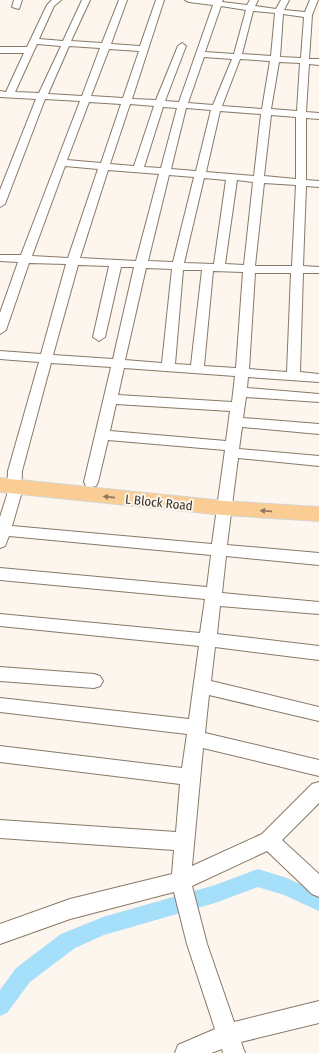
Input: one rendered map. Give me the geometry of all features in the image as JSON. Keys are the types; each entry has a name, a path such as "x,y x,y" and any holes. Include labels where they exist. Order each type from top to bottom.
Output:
{"main road":[{"name":"L Block Road","path":"7,480 90,482 319,514"},
{"name":"L Block Road","path":"7,480 225,501 319,502"}],"street":[{"path":"57,0 51,5 30,50 4,94 126,101 319,116"},
{"path":"0,204 42,96 86,0"},
{"path":"0,330 25,259 123,0"},
{"path":"160,0 72,261 47,358 7,480 14,495 1,534 319,559"},
{"path":"190,0 252,4 279,11 308,15"},
{"path":"230,1044 197,944 182,886 184,842 190,777 242,373 249,268 258,179 266,113 275,60 279,11 285,0"},
{"path":"293,377 301,182 301,115 306,61 308,15 314,0"},
{"path":"90,482 141,264 182,106 218,2"},
{"path":"168,368 178,265 216,109 237,57 252,4"},
{"path":"34,41 143,48"},
{"path":"138,169 159,104 182,46"},
{"path":"0,50 30,50"},
{"path":"201,54 319,62"},
{"path":"61,163 319,184"},
{"path":"198,370 214,267 232,177"},
{"path":"0,258 319,270"},
{"path":"99,337 116,263"},
{"path":"0,355 319,378"},
{"path":"239,392 319,398"},
{"path":"110,399 237,407"},
{"path":"235,422 319,428"},
{"path":"101,435 319,461"},
{"path":"0,574 319,608"},
{"path":"0,620 208,640 319,653"},
{"path":"0,674 94,681"},
{"path":"202,686 319,714"},
{"path":"0,705 196,733 319,768"},
{"path":"0,754 190,777"},
{"path":"0,934 70,909 182,886 269,840 319,790"},
{"path":"0,829 184,842"},
{"path":"269,840 319,887"},
{"path":"186,1053 230,1044 319,1012"}],"waterway":[{"path":"0,1006 23,975 68,941 103,926 215,894 258,878 287,887 319,902"}]}
